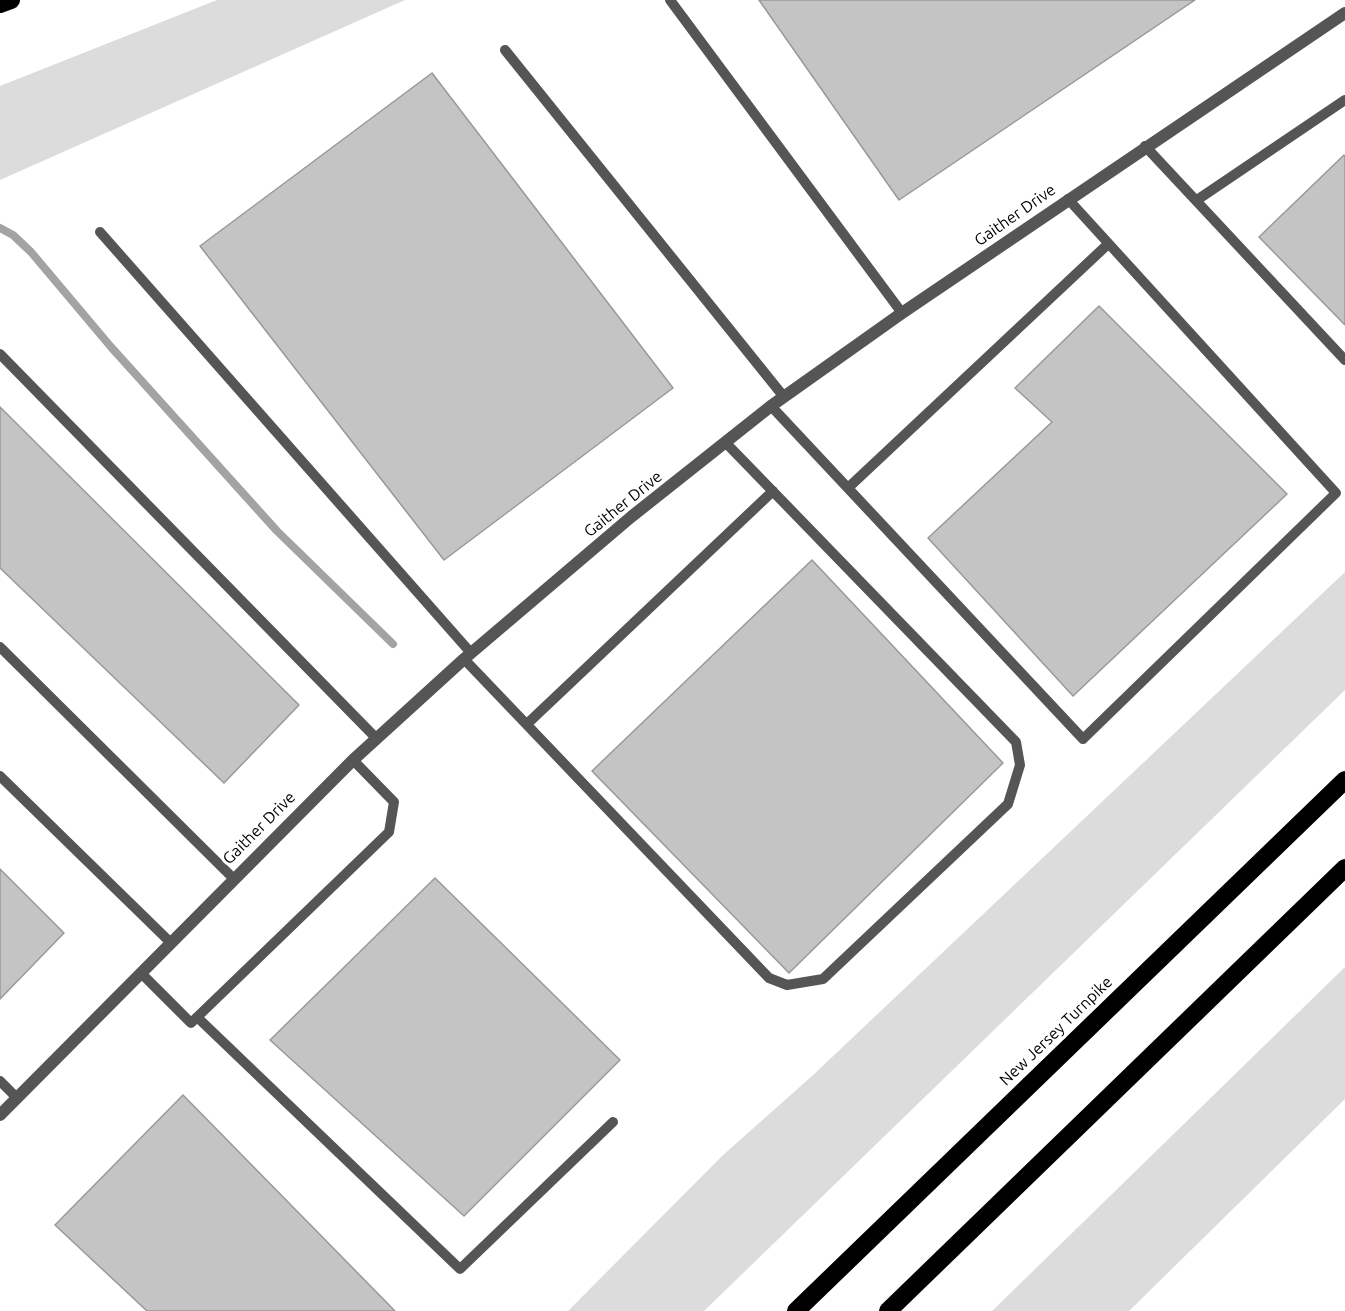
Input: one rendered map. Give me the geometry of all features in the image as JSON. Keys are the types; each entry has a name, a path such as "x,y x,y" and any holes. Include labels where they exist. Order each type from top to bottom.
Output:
{"highway":[{"path":"0,4 11,0"},
{"name":"New Jersey Turnpike","path":"796,1311 1345,780"},
{"path":"888,1311 1345,868"}],"street":[{"name":"Gaither Drive","path":"0,1115 233,878 376,738 631,517 771,406 902,313 1145,146 1345,13"}],"lane":[{"path":"670,0 902,313"},
{"path":"505,50 784,397"},
{"path":"1197,200 1345,100"},
{"path":"1145,146 1345,360"},
{"path":"771,406 1083,739 1336,493 1068,199"},
{"path":"100,232 526,724 769,978 787,985 823,979 1008,804 1020,765 1016,742 725,442"},
{"path":"849,487 1107,244"},
{"path":"0,354 376,738"},
{"path":"526,724 773,491"},
{"path":"0,647 233,878"},
{"path":"141,973 191,1023 389,832 394,802 353,760"},
{"path":"0,776 170,942"},
{"path":"197,1017 460,1269 613,1122"},
{"path":"0,1081 17,1098"}],"shaded area":[{"path":"217,0 405,0 0,180 0,86"},
{"path":"1345,572 1345,690 704,1311 568,1311 722,1156 812,1076"},
{"path":"1345,967 1345,1099 1129,1311 992,1311"}],"building":[{"path":"759,0 1195,0 899,200"},
{"path":"432,73 673,388 444,560 200,246"},
{"path":"1345,156 1345,325 1259,237"},
{"path":"1099,306 1287,494 1073,696 928,538 1052,422 1015,388"},
{"path":"0,407 299,705 224,783 0,568"},
{"path":"812,560 1003,763 789,973 592,771"},
{"path":"0,869 64,933 0,999"},
{"path":"435,878 620,1060 464,1216 270,1040"},
{"path":"183,1095 395,1311 147,1311 55,1225"}],"waterway":[{"path":"0,228 13,235 31,252 111,347 277,531 393,644"}]}
